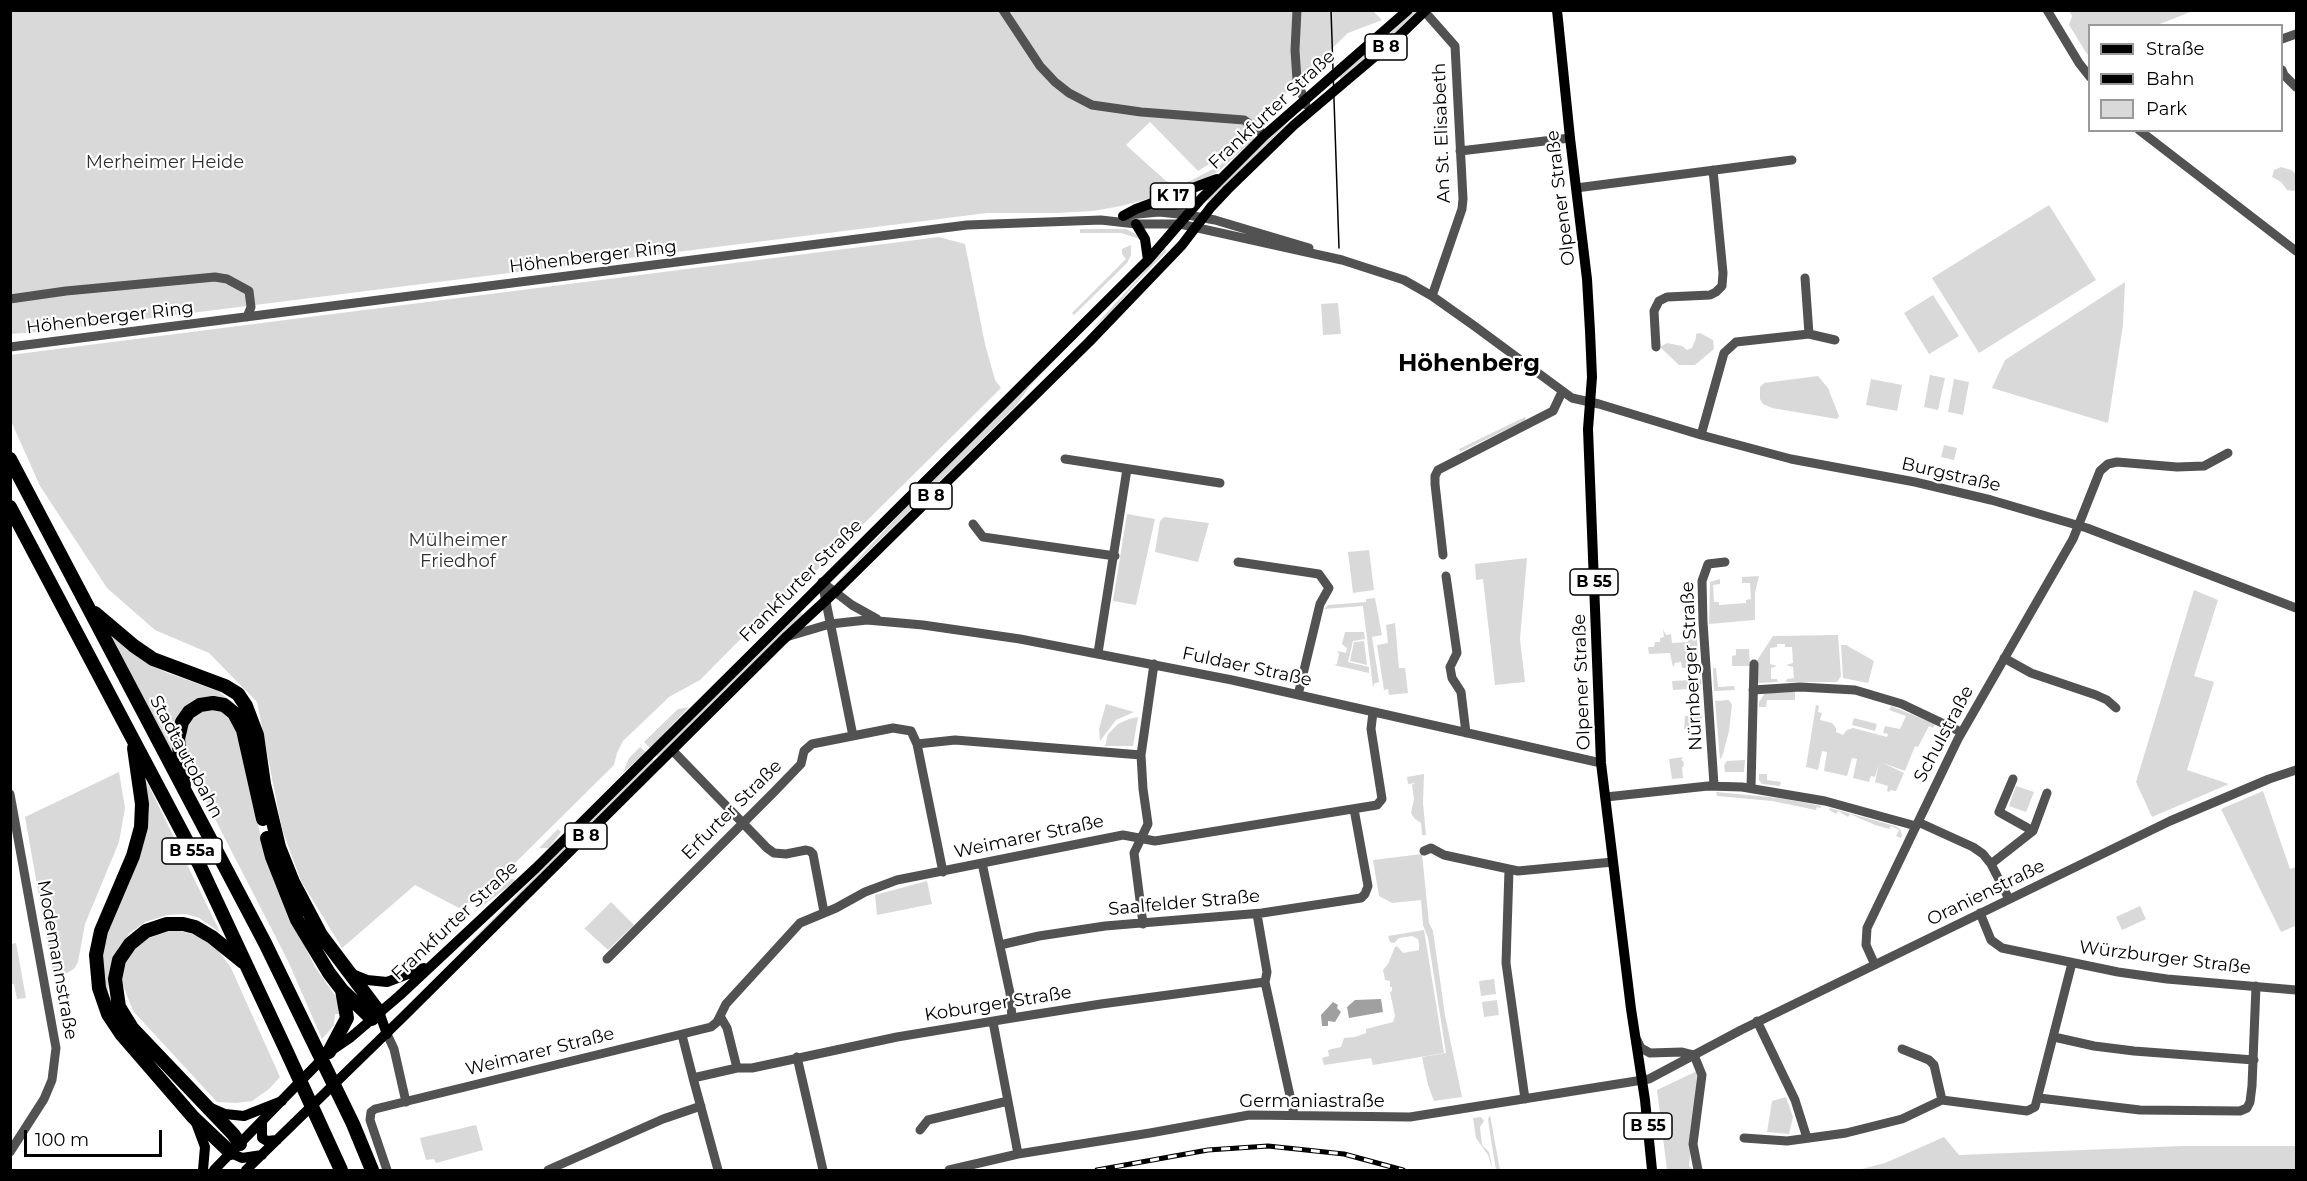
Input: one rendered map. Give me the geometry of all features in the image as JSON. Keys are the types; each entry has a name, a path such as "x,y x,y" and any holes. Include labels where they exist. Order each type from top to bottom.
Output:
{"highway":[{"name":"Stadtautobahn","path":"10,459 270,954 372,1170"},
{"name":"Stadtautobahn","path":"10,507 200,866 341,1170"},
{"path":"10,514 20,526"},
{"path":"88,607 153,659 225,686 238,694 246,706 257,735 266,792 279,847 293,882 321,935 352,974 376,1016"},
{"path":"185,794 178,739 182,722 189,712 200,705 213,703 224,705 237,715 243,730 272,857 297,920 342,990 376,1016"},
{"path":"133,737 142,804 141,826 133,856 101,931 96,955 97,979 105,1006 117,1028 194,1118 237,1152"},
{"path":"237,1152 233,1134 143,1041 123,1015 115,988 117,966 125,950 141,934 159,926 175,924 195,927 212,937 247,965"},
{"path":"329,1052 347,1018 342,990"}],"main road":[{"name":"Frankfurter Straße","path":"214,1170 237,1152 261,1123 329,1052 376,1016 536,868 1148,260 1223,177 1265,135 1408,10"},
{"name":"Olpener Straße","path":"1557,10 1587,289 1592,377 1588,429 1602,763 1652,1170"},
{"name":"Frankfurter Straße","path":"246,1170 387,1034 785,638 836,591 1089,342 1182,245 1224,193 1309,113 1425,11"},
{"name":"K 17","path":"1123,216 1223,177"},
{"path":"1136,224 1145,239 1148,260"},
{"path":"1077,329 1089,342"},
{"path":"352,974 367,980 387,982 430,966"},
{"path":"376,1016 387,1034"},
{"path":"205,1105 225,1114 241,1116 252,1114 287,1097"},
{"path":"194,1118 205,1147 203,1170"},
{"path":"261,1123 263,1139 277,1140"},
{"path":"239,1170 237,1152 263,1155"}],"street":[{"path":"1003,10 1040,66 1054,82 1092,105 1141,112 1244,120 1265,135"},
{"path":"1297,10 1295,65 1297,80 1308,96 1309,113"},
{"path":"2047,10 2079,63 2088,74"},
{"name":"An St. Elisabeth","path":"1425,11 1455,46 1462,209 1432,296"},
{"path":"2283,72 2296,87"},
{"path":"2142,132 2296,251"},
{"path":"1460,151 1570,138"},
{"path":"1576,188 1792,160"},
{"path":"1656,347 1654,311 1659,301 1667,297 1710,295 1722,286 1713,170"},
{"name":"K 17","path":"1101,220 1150,212 1188,215"},
{"path":"1188,215 1200,222 1327,253 1404,280 1432,296 1542,374 1562,392 1553,411 1438,470 1435,484 1443,555"},
{"name":"Höhenberger Ring","path":"10,347 967,225 1018,221 1101,220 1136,224 1200,222"},
{"path":"10,299 66,291 214,277 227,279 249,291 251,307 247,317"},
{"path":"1805,278 1809,334"},
{"path":"1701,435 1724,354 1736,342 1809,334 1835,340"},
{"name":"Burgstraße","path":"1562,392 1572,398 1791,459 1923,483 1991,500 2078,526 2296,608"},
{"name":"Schulstraße","path":"1875,965 1866,945 1866,931 1962,732 2073,539 2100,471 2108,464 2117,462 2177,467 2204,466 2228,453"},
{"path":"1065,459 1220,483"},
{"path":"1098,653 1127,469"},
{"path":"973,524 983,537 1115,556"},
{"path":"1238,562 1319,574 1329,588 1320,604 1298,695"},
{"name":"Nürnberger Straße","path":"1714,785 1702,581 1707,565 1725,562"},
{"path":"1446,576 1457,653 1450,667 1452,678 1461,692 1466,733"},
{"path":"822,582 853,736"},
{"name":"Fuldaer Straße","path":"822,582 859,610 882,621"},
{"name":"Fuldaer Straße","path":"785,638 830,624 855,621 882,621 992,635 1154,664 1602,763"},
{"path":"2004,658 2031,673 2102,697 2116,708"},
{"path":"1143,924 1134,853 1148,824 1141,755 1154,664"},
{"path":"1751,788 1754,664"},
{"path":"1753,690 1808,687 1855,690 1902,704 1962,732"},
{"name":"Weimarer Straße","path":"387,1170 370,1120 371,1112 711,1027 720,1017 726,1004 800,923 865,892 897,880 1123,835 1155,841 1377,805 1382,801 1371,729 1373,712"},
{"name":"Erfurter Straße","path":"607,959 801,764 804,751 812,744 893,728 911,731 917,744"},
{"path":"943,872 917,744 955,740 1141,755"},
{"path":"672,750 774,853 786,854 806,850 813,854 824,912"},
{"name":"Oranienstraße","path":"1642,1081 1653,1078 1757,1021 2170,821 2296,770"},
{"path":"2013,779 1999,812 2033,831"},
{"path":"1606,796 1714,785 1751,788 1825,801 1917,824 1973,847 1991,864 2009,899"},
{"path":"1991,864 2033,831 2047,793"},
{"name":"Modemannstraße","path":"10,1152 44,1099 52,1080 56,1047 12,796"},
{"name":"Saalfelder Straße","path":"1000,945 1105,926 1257,914 1358,899 1364,896 1367,890 1354,809"},
{"path":"1424,851 1431,848 1444,855 1521,871 1613,862"},
{"path":"982,863 1010,993 1012,1018"},
{"path":"1509,870 1506,963 1525,1100"},
{"name":"Würzburger Straße","path":"1980,913 1991,940 1996,946 2072,963 2167,979 2296,990"},
{"path":"1257,914 1267,972 1266,982 1294,1114"},
{"path":"1744,1138 1787,1140 1874,1127 1902,1119 1942,1100 2027,1110 2037,1102 2072,963"},
{"name":"Koburger Straße","path":"693,1078 737,1068 752,1068 897,1037 1101,1004 1266,982"},
{"path":"2037,1102 2140,1110 2240,1111 2247,1108 2250,1102 2254,1060 2256,986"},
{"path":"720,1017 727,1028 737,1068"},
{"path":"1757,1021 1795,1100 1807,1138"},
{"path":"993,1022 1018,1154"},
{"path":"387,1034 394,1049 406,1102"},
{"path":"682,1035 717,1170"},
{"path":"1636,1037 1640,1047 1650,1053 1682,1052 1694,1055 1702,1075 1693,1144 1698,1170"},
{"path":"2054,1037 2094,1046 2134,1051 2254,1060"},
{"path":"1902,1049 1929,1060 1934,1065 1942,1100"},
{"path":"797,1057 823,1170"},
{"name":"Germaniastraße","path":"949,1170 1018,1154 1249,1115 1294,1114 1389,1119 1642,1081"},
{"path":"920,1130 928,1120 1008,1101"},
{"path":"548,1170 663,1119 701,1106"}],"green space":[{"name":"Merheimer Heide","path":"1372,10 1382,20 1348,33 1219,158 1198,171 1150,122 1126,145 1166,181 1177,185 1179,191 1121,206 1093,211 1056,213 987,213 11,334 11,11"},
{"path":"1414,11 1419,11 1341,79 1339,76"},
{"path":"2069,11 2193,11 2160,24 2088,24 2088,54 2069,25 2072,16"},
{"path":"1287,123 1284,127 1209,201 1207,200"},
{"path":"1254,134 1254,139 1220,170 1209,177 1184,186 1219,166"},
{"path":"2281,167 2296,174 2294,191 2287,190 2281,182 2272,177 2274,170"},
{"path":"2049,205 2096,280 1979,353 1932,278"},
{"path":"1080,229 1126,229 1140,239 1121,233 1080,233"},
{"name":"Mülheimer Friedhof","path":"939,237 965,244 985,344 995,380 1001,388 812,575 797,582 700,680 669,697 623,741 614,765 512,866 461,909 415,885 342,948 301,881 282,829 257,702 209,653 155,630 107,588 40,486 11,421 10,355"},
{"path":"1131,245 1131,255 1127,263 1074,315 1072,313 1126,259 1122,254 1122,249"},
{"path":"1165,249 1167,251 1113,310 1091,330"},
{"path":"2125,282 2123,325 2108,423 1992,388 2005,360"},
{"path":"1933,295 1959,336 1929,354 1904,313"},
{"path":"1338,303 1341,334 1323,335 1321,304"},
{"path":"1700,333 1713,340 1714,349 1695,365 1679,365 1660,347 1667,343 1682,346 1687,350 1692,348 1696,334"},
{"path":"1065,350 1030,386 1015,407 835,584 917,495"},
{"path":"1930,375 1945,378 1938,410 1924,407"},
{"path":"1818,376 1828,388 1839,416 1837,419 1772,408 1763,404 1760,399 1760,387 1764,383"},
{"path":"1871,379 1902,385 1897,411 1866,405"},
{"path":"1954,379 1969,382 1963,415 1948,412"},
{"path":"1525,417 1526,420 1460,452 1459,449"},
{"path":"1944,445 1957,448 1954,460 1941,457"},
{"path":"1127,514 1155,519 1136,605 1113,601"},
{"path":"1164,517 1209,523 1198,562 1155,552 1160,521"},
{"path":"1369,550 1374,590 1353,593 1348,552"},
{"path":"1527,558 1520,639 1525,682 1495,685 1483,579 1476,580 1475,564"},
{"path":"1759,576 1755,593 1755,620 1709,624 1710,582 1720,579 1720,584 1713,585 1714,602 1719,602 1719,605 1746,603 1746,600 1751,599 1750,583 1742,583 1742,577"},
{"path":"2194,590 2218,600 2194,676 2214,682 2187,770 2229,784 2152,817 2136,782"},
{"path":"1375,598 1382,635 1372,637 1379,682 1373,687 1363,606 1324,609 1328,605 1366,602 1366,599"},
{"path":"800,612 803,615 658,757 656,755"},
{"path":"1395,623 1399,668 1405,668 1408,693 1389,695 1388,689 1384,690 1377,645 1388,643 1386,625"},
{"path":"1696,627 1699,667 1682,668 1681,662 1675,663 1673,667 1670,653 1649,654 1648,647 1654,647 1655,642 1660,642 1660,638 1664,637 1663,629 1666,635 1671,634 1672,643 1688,642 1688,637 1696,636"},
{"path":"108,632 126,649 144,661 165,672 218,691 235,704 225,699 196,701 175,760"},
{"path":"1345,632 1364,632 1365,639 1353,641 1348,662 1369,667 1369,673 1334,665 1337,664 1339,654 1337,651 1346,653 1347,648 1342,644"},
{"path":"1838,635 1841,676 1837,682 1786,682 1787,679 1794,678 1793,667 1786,665 1793,663 1792,647 1777,644 1777,647 1770,648 1770,664 1777,666 1771,668 1771,679 1777,679 1778,682 1757,683 1756,662 1773,636"},
{"path":"1364,641 1367,665 1350,661 1354,642"},
{"path":"1841,645 1846,645 1874,661 1868,683 1843,678"},
{"path":"1736,649 1749,649 1750,666 1732,666 1732,656 1736,655"},
{"path":"1713,668 1716,668 1718,687 1734,686 1735,690 1714,691"},
{"path":"1699,679 1701,679 1701,688 1673,690 1672,681 1692,680 1693,684 1699,684"},
{"path":"1795,692 1795,700 1767,700 1766,707 1759,707 1759,702 1765,693"},
{"path":"1729,700 1732,705 1729,731 1720,760 1715,701"},
{"path":"1106,704 1134,712 1116,720 1100,741 1099,729"},
{"path":"1816,705 1819,706 1818,712 1822,713 1820,720 1832,723 1836,732 1843,735 1847,730 1853,728 1887,737 1888,734 1883,733 1885,726 1900,729 1906,716 1889,710 1891,706 1935,724 1933,728 1929,726 1918,747 1915,746 1905,771 1883,763 1904,773 1896,791 1890,790 1890,792 1887,791 1888,786 1875,782 1879,763 1875,777 1871,776 1869,782 1853,778 1857,759 1852,758 1847,776 1824,771 1827,752 1822,751 1818,770 1806,767"},
{"path":"689,707 650,748 644,742 678,709"},
{"path":"211,708 222,710 238,727 263,848 285,905 315,967 339,1001 342,1014 335,1014 334,1025 322,1039 288,961 196,786 188,763 184,742 187,724 195,714"},
{"path":"1685,716 1703,716 1695,729 1684,729"},
{"path":"1138,717 1133,746 1105,746 1108,734 1118,724"},
{"path":"1854,718 1877,724 1875,731 1852,725"},
{"path":"640,747 646,752 623,773 629,758"},
{"path":"1683,757 1681,760 1684,766 1682,767 1683,778 1672,779 1669,759"},
{"path":"652,759 654,761 461,953 460,952"},
{"path":"1745,760 1744,772 1725,772 1724,765 1727,761"},
{"path":"119,772 125,808 119,842 85,924 78,962 74,969 58,978 53,975 25,817"},
{"path":"1424,774 1423,803 1426,835 1422,835 1421,823 1411,813 1414,799 1412,785 1415,783 1408,784 1407,777"},
{"path":"1759,774 1767,774 1767,780 1781,782 1780,786 1762,784"},
{"path":"146,780 220,932 199,918 186,914 167,915 145,922 130,933 119,947 113,959 107,996 102,977 101,953 107,927 145,835 149,815"},
{"path":"2016,786 2034,792 2026,812 2009,806"},
{"path":"2263,791 2290,869 2296,867 2296,928 2295,926 2281,932 2221,809"},
{"path":"1716,792 1779,798 1822,806 1817,807 1816,810 1772,801 1717,796"},
{"path":"1830,808 1895,826 1900,829 1901,838 1896,836 1899,830 1891,826 1889,829 1850,814 1848,817 1838,811 1836,814 1829,810"},
{"path":"558,829 561,832 549,848 539,848"},
{"path":"1422,854 1429,923 1433,931 1445,1015 1462,1097 1434,1101 1422,1057 1446,1053 1428,938 1423,925 1421,900 1392,903 1379,896 1373,860"},
{"path":"508,878 517,880 473,913"},
{"path":"927,881 932,904 877,915 875,895"},
{"path":"611,902 634,925 608,950 585,929 583,930"},
{"path":"2140,906 2146,919 2122,930 2116,917"},
{"path":"162,930 176,930 206,940 219,951 231,968 280,1077 269,1089 252,1101 217,1102 133,1011 121,980 124,966 132,951"},
{"path":"1424,930 1444,1053 1373,1065 1371,1058 1324,1065 1322,1058 1329,1056 1328,1050 1341,1047 1344,1038 1355,1037 1366,1033 1366,1029 1393,1022 1395,1016 1390,992 1392,987 1390,987 1390,981 1385,980 1383,970 1395,947 1397,946 1403,953 1419,950 1419,943 1418,939 1412,936 1399,938 1394,943 1390,942 1388,936"},
{"path":"16,943 26,998 17,999 14,984 10,984 11,944"},
{"path":"1494,979 1496,994 1481,996 1479,981"},
{"path":"1497,1000 1499,1015 1484,1017 1482,1002"},
{"path":"1697,1071 1689,1166 1694,1170 1667,1170 1657,1090"},
{"path":"1786,1097 1793,1117 1789,1134 1767,1132 1772,1101"},
{"path":"1490,1115 1500,1170 1496,1170 1488,1119"},
{"path":"1481,1117 1484,1121 1480,1127 1482,1145 1489,1152 1493,1170 1488,1155 1476,1138 1473,1118"},
{"path":"476,1125 483,1150 436,1163 434,1159 426,1160 420,1138"},
{"path":"1944,1137 1959,1155 2183,1146 2296,1146 2296,1170 1858,1170 1885,1163"}],"shaded area":[{"path":"1381,999 1383,1012 1349,1018 1347,1007 1355,1000"},
{"path":"1333,1002 1338,1005 1337,1008 1341,1012 1335,1022 1328,1021 1328,1026 1322,1026 1321,1015"}],"tram line":[{"path":"1331,10 1339,248"}],"railway":[{"path":"1097,1170 1208,1150 1268,1146 1344,1154 1403,1170"}],"district":[{"name":"Höhenberg","path":"1469,364"}]}
